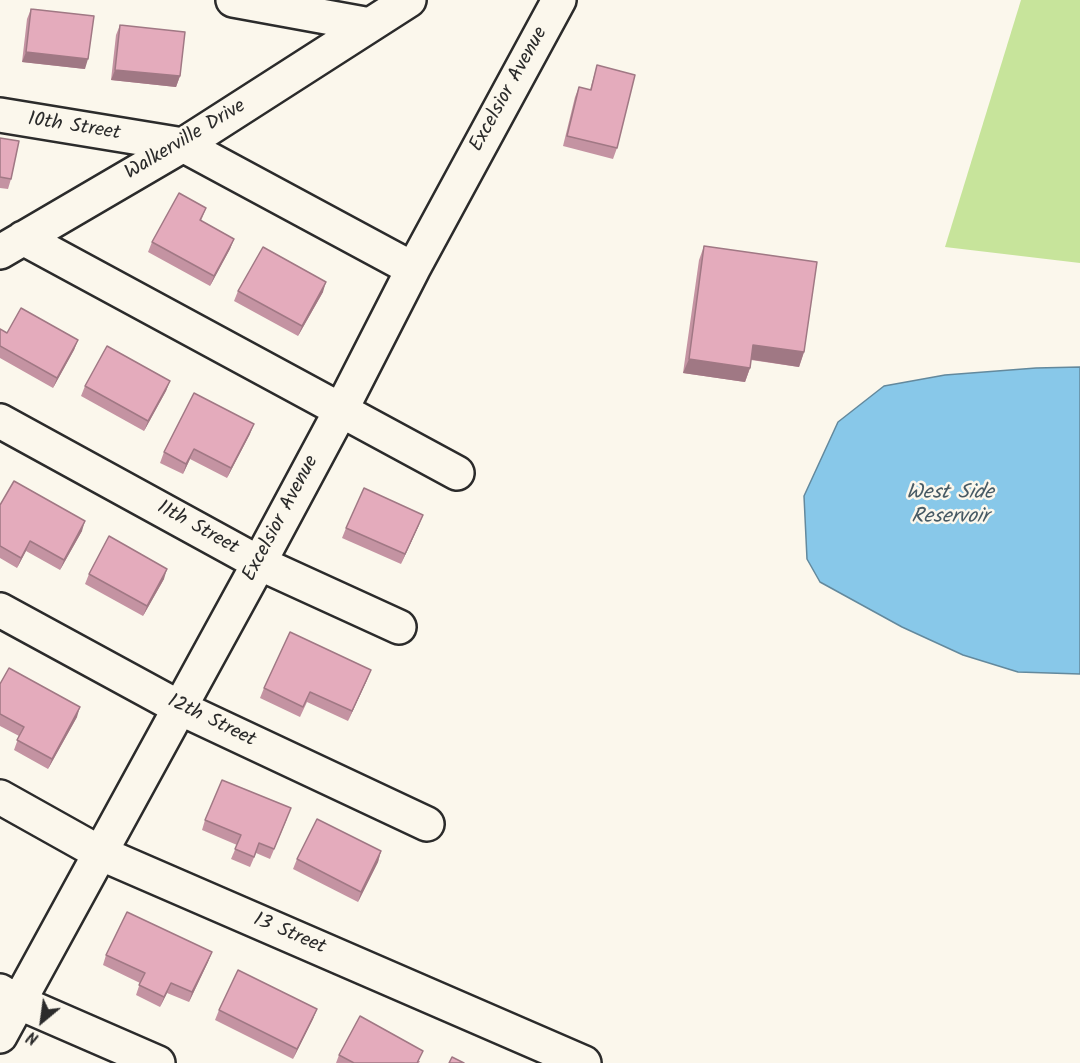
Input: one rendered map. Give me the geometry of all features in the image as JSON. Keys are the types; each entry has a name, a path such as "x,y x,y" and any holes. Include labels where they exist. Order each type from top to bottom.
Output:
{"street":[{"path":"233,0 370,25"},
{"name":"Walkerville Drive","path":"12,245 183,146 409,0"},
{"name":"Excelsior Avenue","path":"0,1036 9,997 100,853 180,708 559,0"},
{"name":"10th Street","path":"0,115 183,146 413,269"},
{"path":"12,245 341,410 457,473"},
{"name":"11th Street","path":"0,421 259,563 399,627"},
{"name":"12th Street","path":"0,610 180,708 427,824"},
{"name":"13 Street","path":"0,798 100,853 584,1063"},
{"path":"9,997 158,1063"}],"green space":[{"path":"1021,0 1080,0 1080,263 945,247"}],"water":[{"name":"West Side Reservoir","path":"1080,367 1080,674 1018,672 963,655 902,627 820,582 807,559 804,496 838,422 884,386 945,375"}],"building":[{"path":"31,9 94,16 88,59 26,52"},
{"path":"120,25 185,32 180,76 115,70"},
{"path":"597,65 635,75 617,148 567,136 579,87 591,90"},
{"path":"0,138 19,141 11,179 0,177"},
{"path":"179,193 206,208 200,220 234,239 214,276 152,242"},
{"path":"704,246 817,262 804,352 753,345 750,368 689,359"},
{"path":"263,247 326,282 302,326 238,291"},
{"path":"21,308 78,340 57,378 0,346 0,329 7,333"},
{"path":"107,346 170,381 148,421 85,386"},
{"path":"194,393 254,424 231,468 194,449 186,464 164,452"},
{"path":"14,481 85,521 64,560 30,541 21,558 0,546 0,505"},
{"path":"364,488 423,515 405,554 346,528"},
{"path":"109,536 167,569 147,606 89,574"},
{"path":"290,632 371,670 352,711 310,692 303,707 264,688"},
{"path":"9,668 80,707 52,759 17,740 24,727 0,714 0,684"},
{"path":"222,780 291,808 274,849 259,843 254,857 235,849 241,835 205,820"},
{"path":"317,819 381,851 361,892 297,859"},
{"path":"127,912 212,952 192,992 171,983 164,997 139,985 145,973 106,955"},
{"path":"238,970 317,1009 297,1049 219,1010"},
{"path":"360,1016 423,1051 417,1063 354,1063 339,1055"},
{"path":"452,1057 464,1063 449,1063"}]}
